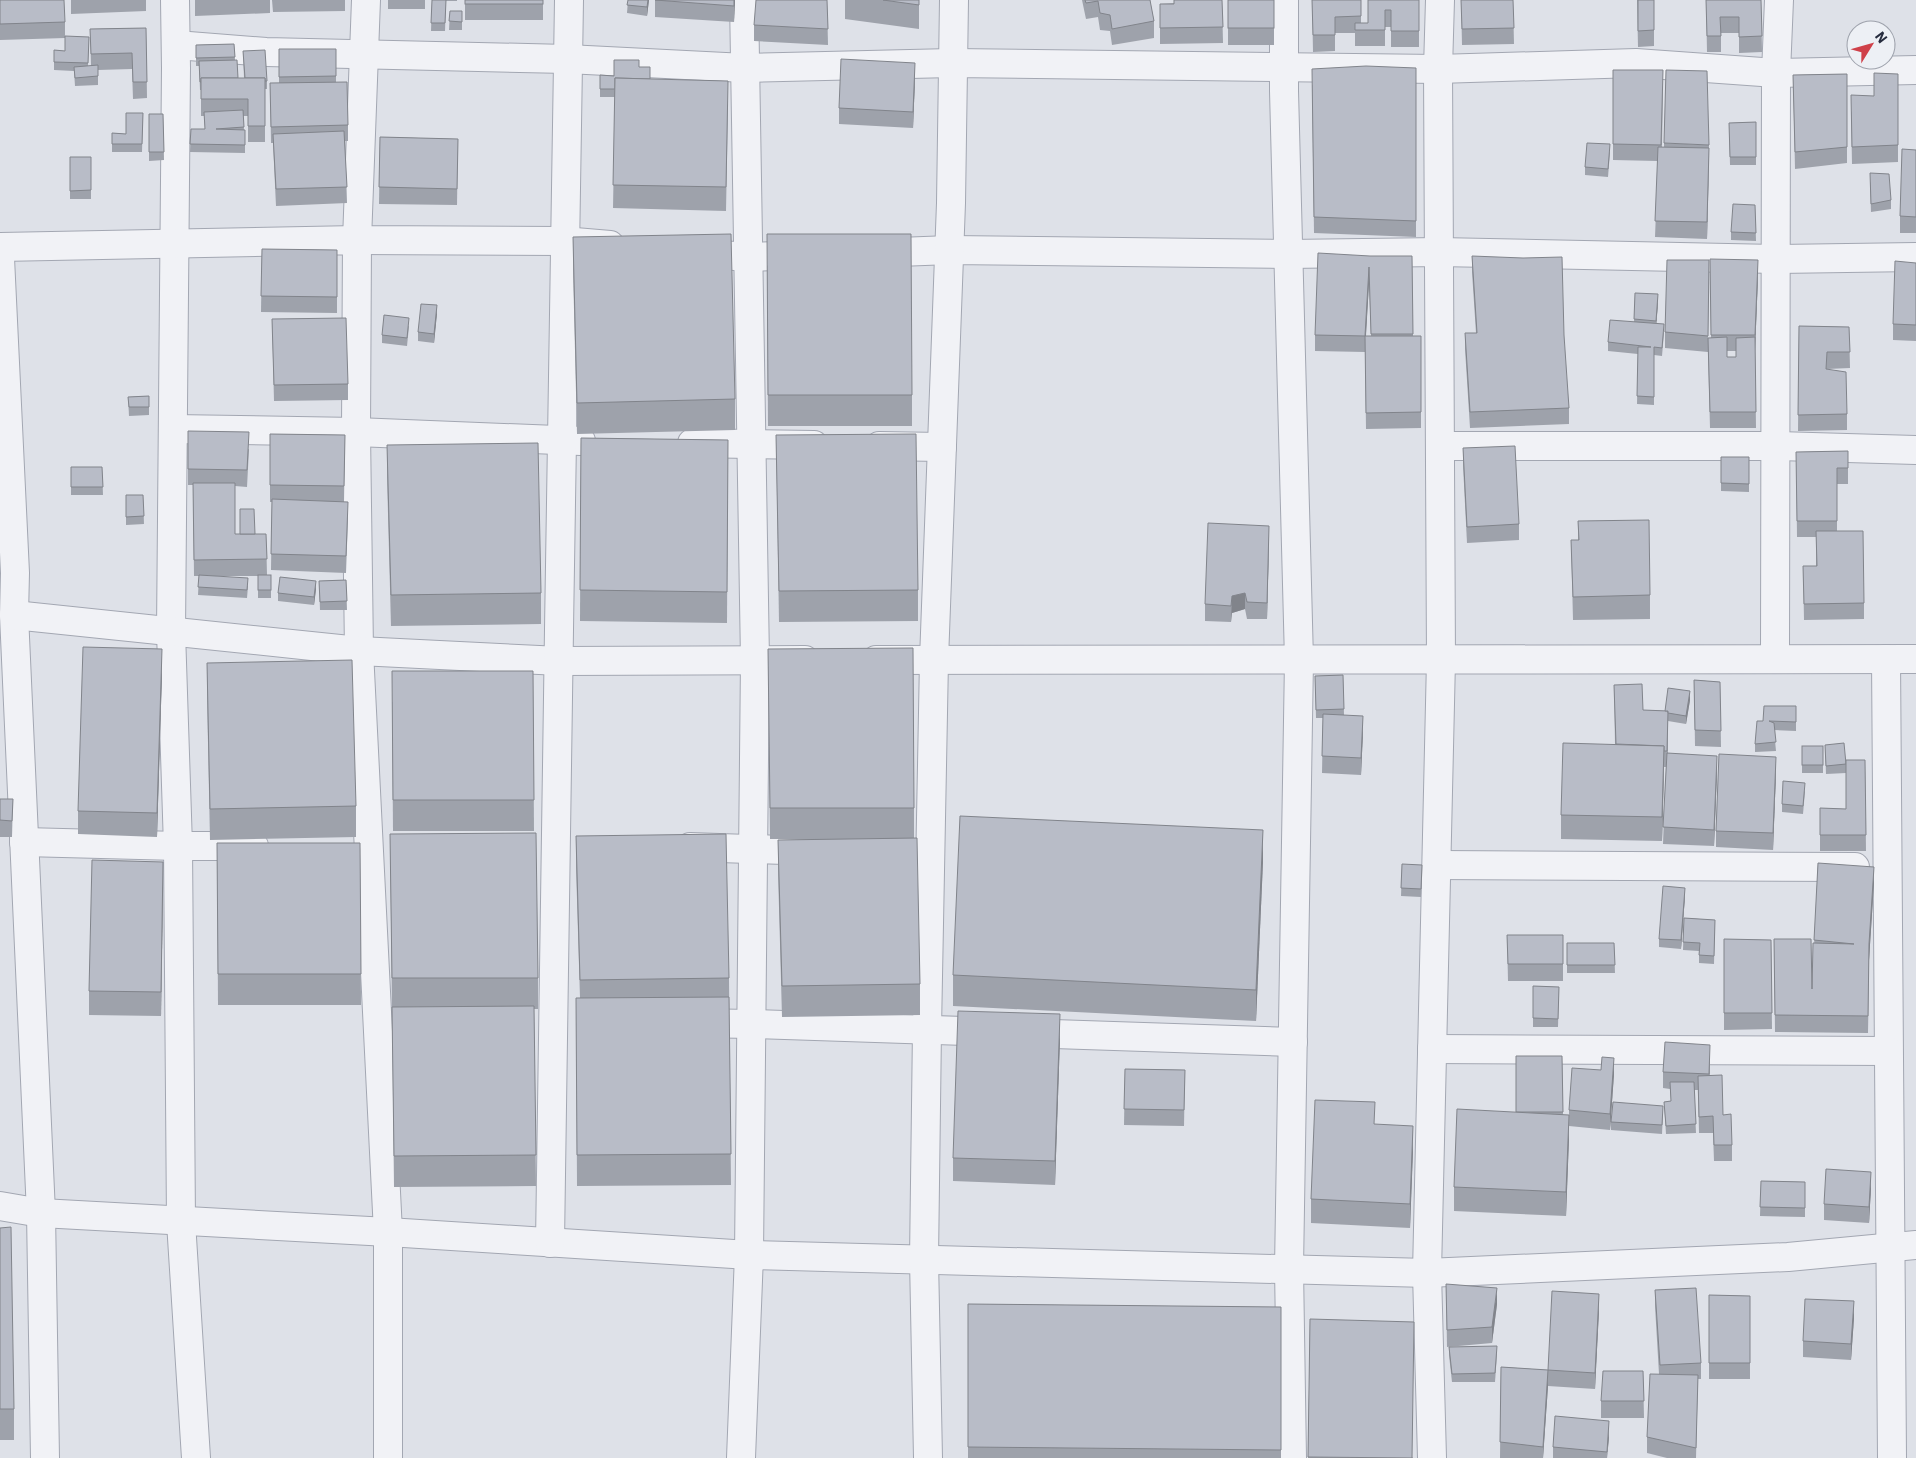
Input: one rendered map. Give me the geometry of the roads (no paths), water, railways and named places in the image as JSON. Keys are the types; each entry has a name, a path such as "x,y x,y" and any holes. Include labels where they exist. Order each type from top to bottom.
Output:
{"street":[{"path":"175,0 175,244 171,632 178,846 181,1222 196,1458"},
{"path":"366,0 357,240 356,432 359,651 388,1232 388,1458"},
{"path":"550,1243 564,1023 567,842 560,660 563,241 569,0"},
{"path":"741,1458 750,1255 755,660 744,0"},
{"path":"928,1458 924,1259 934,660 950,250 954,0"},
{"path":"1284,0 1288,254 1299,660 1289,1268 1292,1458"},
{"path":"1432,1458 1427,1273 1441,660 1438,69 1440,0"},
{"path":"1775,659 1776,74 1779,0"},
{"path":"176,45 266,52 568,59 745,68 952,64 1438,69 1636,64 1776,74 1916,70"},
{"path":"0,247 357,240 563,241 631,247"},
{"path":"670,250 748,257 950,250 1288,254 1439,252 1776,260 1916,257"},
{"path":"0,258 8,573 14,616 41,1213 45,1458"},
{"path":"173,429 356,432 602,441"},
{"path":"672,443 942,447"},
{"path":"1440,446 1776,446 1916,450"},
{"path":"14,616 359,651 560,660 825,660"},
{"path":"1886,659 1892,1458"},
{"path":"855,660 1916,659"},
{"path":"24,842 178,846 282,846"},
{"path":"340,845 368,845"},
{"path":"665,846 842,851"},
{"path":"901,852 931,852"},
{"path":"1436,865 1887,867"},
{"path":"663,1023 928,1029 1293,1042"},
{"path":"1432,1049 1888,1051"},
{"path":"0,1206 41,1213 388,1232 750,1255 1427,1273 1788,1257 1889,1246 1916,1245"}]}
